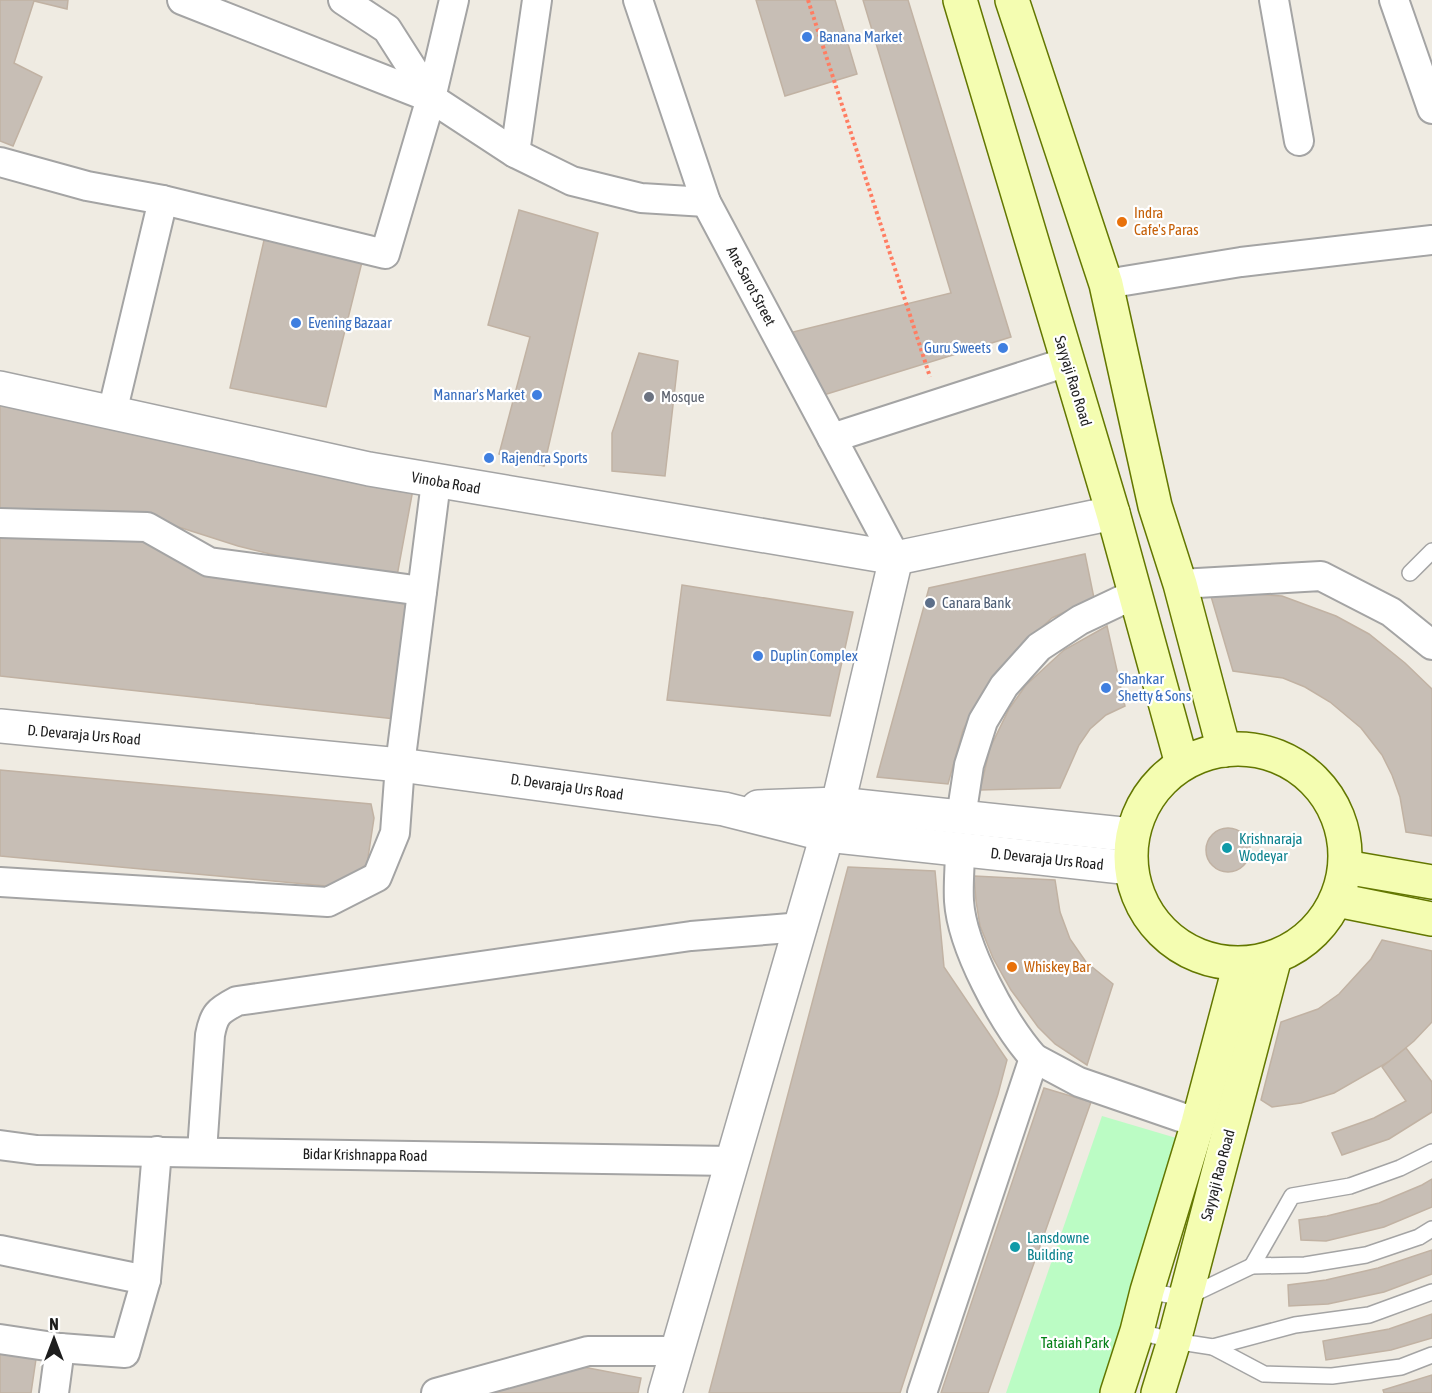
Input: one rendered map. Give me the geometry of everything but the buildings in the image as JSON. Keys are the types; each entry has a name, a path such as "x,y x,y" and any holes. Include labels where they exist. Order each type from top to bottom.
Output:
{"main road":[{"name":"Sayyaji Rao Road","path":"960,0 1113,513 1182,764"},
{"path":"1012,0 1106,284 1155,506 1180,584 1224,750"},
{"path":"1224,750 1256,750 1287,760 1313,779 1333,805 1344,835 1345,867 1337,900 1322,924 1301,943 1275,957 1240,964 1208,959 1179,946 1155,926 1139,898 1131,868 1132,835 1142,807 1159,783 1182,764 1202,755 1224,750"},
{"path":"1345,867 1432,882"},
{"path":"1337,900 1432,919"},
{"name":"Sayyaji Rao Road","path":"1158,1393 1174,1341 1275,957"},
{"path":"1117,1393 1198,1123 1240,964"}],"street":[{"path":"182,0 431,98 514,153 572,181 641,198 706,202"},
{"path":"343,0 387,29 431,98"},
{"path":"0,162 87,186 163,200 385,254 431,98 454,0"},
{"path":"514,153 537,0"},
{"name":"Ane Sarot Street","path":"638,0 706,202 896,558"},
{"path":"1274,0 1299,141"},
{"path":"1394,0 1432,110"},
{"path":"112,412 163,200"},
{"path":"1106,284 1241,262 1432,240"},
{"path":"832,438 1067,362"},
{"name":"Vinoba Road","path":"0,388 436,482 896,558"},
{"path":"0,882 328,902 376,877 395,833 400,765 436,482"},
{"path":"838,804 896,558 1113,513"},
{"path":"0,523 147,527 209,562 422,591"},
{"path":"1180,584 1321,576 1392,612 1432,645"},
{"path":"961,817 972,754 983,721 1004,686 1039,647 1080,620 1135,594"},
{"name":"D. Devaraja Urs Road","path":"0,726 400,765 724,809 827,836 1131,868"},
{"path":"724,809 838,804 1132,835"},
{"path":"665,1393 827,836"},
{"path":"960,849 959,902 971,950 992,995 1034,1058 1079,1082 1198,1123"},
{"path":"202,1152 213,1020 220,1010 237,1001 691,936 802,927"},
{"path":"922,1393 1034,1058"},
{"name":"Bidar Krishnappa Road","path":"0,1145 37,1150 731,1161"},
{"path":"0,1339 60,1348 125,1353 146,1280 157,1151"},
{"path":"0,1250 146,1280"},
{"path":"54,1393 60,1348"},
{"path":"436,1393 588,1351 676,1351"}],"lane":[{"path":"1410,573 1432,551"},
{"path":"1252,1266 1292,1196 1350,1186 1400,1168 1432,1152"},
{"path":"1147,1291 1185,1298 1252,1266 1305,1265 1366,1254 1419,1237 1432,1229"},
{"path":"1213,1347 1295,1325 1369,1315 1432,1292"},
{"path":"1137,1331 1174,1341 1213,1347 1264,1374 1343,1375 1401,1367 1432,1355"}],"path":[{"path":"808,0 939,404"}],"green space":[{"name":"Tataiah Park","path":"1102,1116 1183,1140 1112,1393 1006,1393"}],"place":[{"name":"Banana Market","path":"807,37"},
{"name":"Indra Cafe's Paras","path":"1122,222"},
{"name":"Evening Bazaar","path":"296,323"},
{"name":"Guru Sweets","path":"1003,348"},
{"name":"Mannar's Market","path":"537,395"},
{"name":"Mosque","path":"649,397"},
{"name":"Rajendra Sports","path":"489,458"},
{"name":"Canara Bank","path":"930,603"},
{"name":"Duplin Complex","path":"758,656"},
{"name":"Shankar Shetty & Sons","path":"1106,688"},
{"name":"Krishnaraja Wodeyar","path":"1227,848"},
{"name":"Whiskey Bar","path":"1012,967"},
{"name":"Lansdowne Building","path":"1015,1247"}]}
